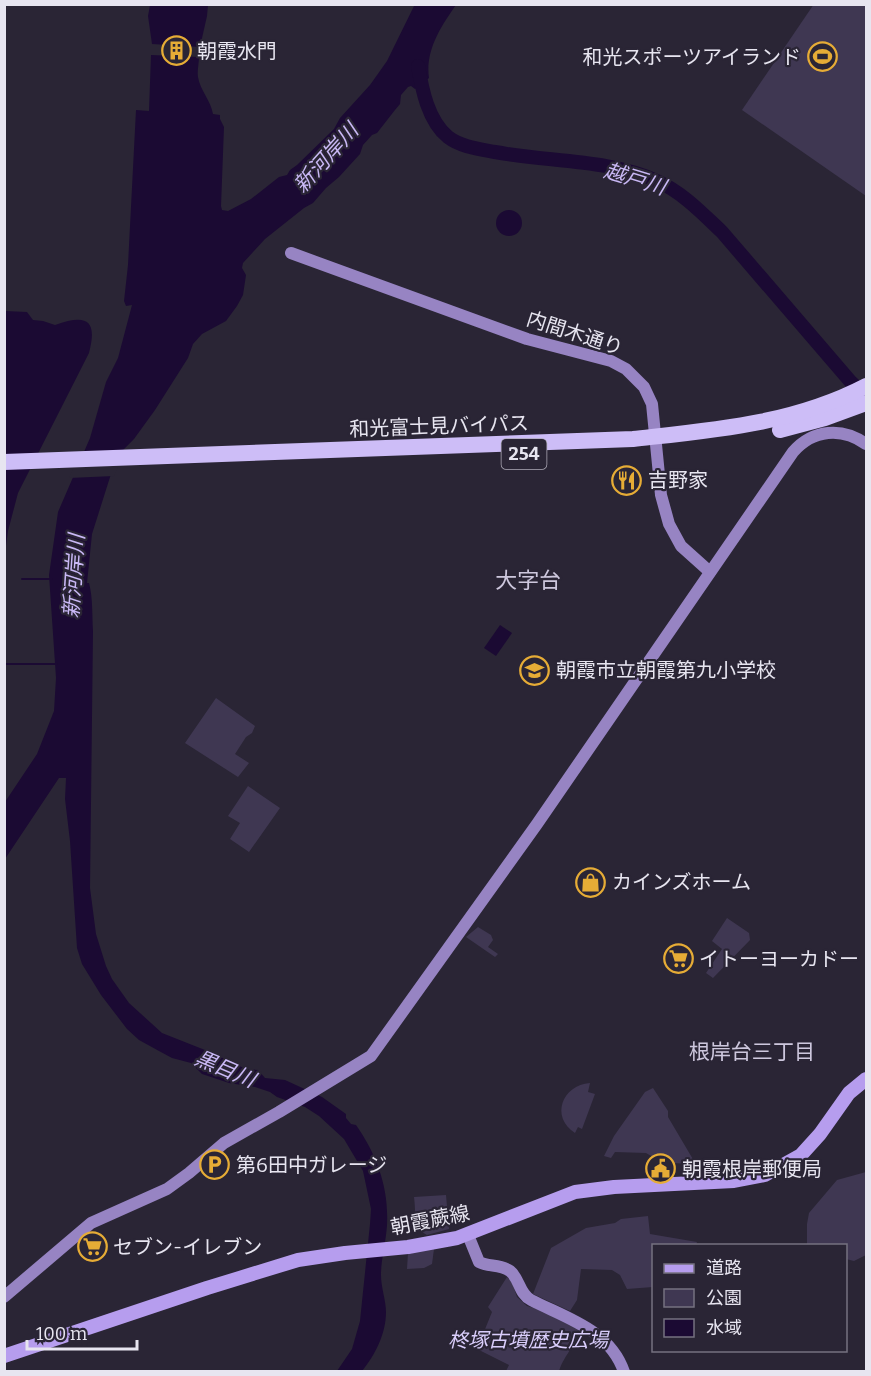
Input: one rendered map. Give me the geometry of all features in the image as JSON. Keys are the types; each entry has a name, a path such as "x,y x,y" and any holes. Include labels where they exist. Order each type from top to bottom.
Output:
{"highway":[{"name":"和光富士見バイパス","path":"4,462 184,461 598,452 656,442 706,443 773,431 825,418 860,400 867,386"},
{"name":"和光富士見バイパス","path":"4,472 184,461"}],"main road":[{"name":"朝霞蕨線","path":"4,1356 287,1263 351,1252 447,1241 468,1235 575,1192 614,1187 734,1181 765,1175 801,1155 820,1134 849,1094 867,1079"}],"street":[{"name":"内間木通り","path":"294,254 527,339 619,365 638,380 649,396 654,413 661,495 669,524 681,546 710,572"},
{"path":"4,1297 91,1223 167,1188 189,1173 224,1143 279,1113 373,1054 537,824 784,463 803,442 814,436 836,432 853,436 867,444"},
{"path":"468,1235 479,1262 504,1268 517,1279 523,1294 530,1300 596,1333 615,1351 624,1371"}],"green space":[{"name":"和光スポーツアイランド","path":"814,4 866,5 866,196 742,110"},
{"path":"216,698 255,726 235,754 249,763 238,777 185,743"},
{"path":"248,786 280,808 249,852 230,839 240,823 228,816"},
{"path":"727,918 749,933 750,940 713,978 706,973 722,949 712,941"},
{"path":"478,927 491,935 493,940 488,947 498,954 495,957 466,937"},
{"path":"590,1083 588,1092 595,1094 582,1129 578,1127 575,1133 563,1119 561,1111 563,1103 566,1095 572,1089"},
{"path":"653,1088 668,1111 668,1117 694,1161 691,1164 654,1162 653,1157 646,1153 615,1152 611,1158 604,1156 614,1136 645,1092"},
{"path":"866,1172 866,1255 854,1261 847,1259 847,1244 807,1244 809,1213 837,1180"},
{"path":"446,1195 449,1229 427,1235 417,1224 414,1197"},
{"path":"648,1216 650,1234 697,1242 696,1244 652,1244 652,1287 627,1289 620,1275 612,1270 581,1269 577,1300 570,1311 533,1294 551,1248 586,1228 615,1223 621,1219"},
{"path":"434,1249 432,1264 424,1268 407,1269 408,1253"},
{"name":"柊塚古墳歴史広場","path":"507,1277 512,1282 517,1297 527,1306 541,1310 580,1329 559,1371 506,1371 509,1365 477,1349 492,1312 488,1307"}],"water":[{"name":"黒目川","path":"415,4 456,5 435,39 429,58 429,78 415,89 408,87 401,95 400,104 377,133 363,145 360,154 339,177 313,203 265,239 243,263 242,268 246,275 243,295 237,306 226,321 202,334 193,344 188,358 155,410 134,439 122,451 111,474 92,534 87,583 89,583 91,595 93,631 90,888 96,934 112,979 129,1003 162,1033 246,1069 258,1070 265,1078 285,1080 322,1097 346,1114 346,1118 351,1124 356,1125 363,1136 380,1172 387,1211 381,1275 386,1320 375,1351 362,1371 337,1371 352,1349 360,1321 371,1209 363,1171 344,1139 319,1116 305,1107 255,1087 229,1083 202,1074 191,1063 172,1058 139,1040 127,1029 101,995 82,964 77,948 65,799 66,778 59,778 5,859 5,802 37,754 54,711 56,678 49,575 58,512 90,438 106,382 118,358 132,305 126,306 124,301 136,110 149,111 151,55 199,57 199,82 213,114 220,115 224,127 221,206 222,210 228,211 251,199 279,177 287,175 334,129 340,118 370,85 387,61"},
{"path":"150,5 208,5 200,47 152,44 148,16"},
{"path":"509,210 518,214 522,223 518,232 509,236 500,232 496,223 500,214"},
{"path":"5,311 27,312 33,320 55,325 82,320 87,322 92,333 89,353 18,493 5,553"},
{"path":"500,625 512,633 496,656 484,648"}],"pier":[{"path":"81,451 124,453 114,476 69,478"}],"waterway":[{"name":"新河岸川","path":"179,36 179,66"},
{"name":"越戸川","path":"418,66 424,94 435,122 448,137 459,143 477,149 619,169 657,181 683,197 722,232 850,381 865,395"},
{"path":"22,579 52,579"},
{"path":"4,664 57,664"}],"place":[{"name":"朝霞水門","path":"176,51"},
{"name":"和光スポーツアイランド","path":"822,57"},
{"name":"吉野家","path":"627,480"},
{"name":"朝霞市立朝霞第九小学校","path":"535,670"},
{"name":"カインズホーム","path":"591,882"},
{"name":"イトーヨーカドー","path":"678,959"},
{"name":"第6田中ガレージ","path":"215,1165"},
{"name":"朝霞根岸郵便局","path":"661,1169"},
{"name":"セブン-イレブン","path":"92,1247"}],"district":[{"name":"大字台","path":"528,580"},
{"name":"根岸台三丁目","path":"752,1052"}]}
